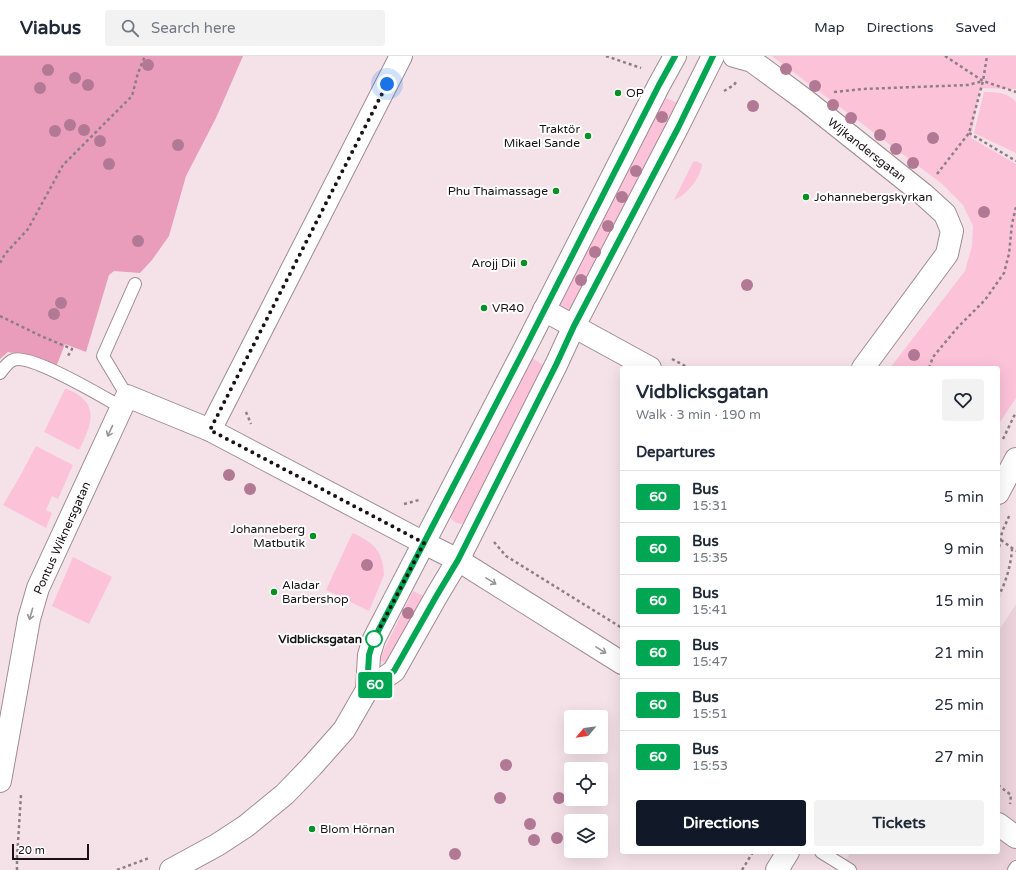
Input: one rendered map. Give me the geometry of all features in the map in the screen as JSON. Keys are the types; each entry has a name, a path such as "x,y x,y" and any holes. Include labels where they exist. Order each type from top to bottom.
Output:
{"street":[{"path":"210,430 402,56"},
{"path":"367,690 369,655 374,639 675,56"},
{"path":"171,870 246,826 285,794 344,730 367,690 394,671 458,560 574,326 678,128 713,56"},
{"name":"Wijkandersgatan","path":"734,56 752,61 805,100 923,194 945,214 952,231 947,254 864,366"},
{"path":"544,310 646,366"},
{"path":"124,401 210,430 458,560 620,662"},
{"name":"Pontus Wiknersgatan","path":"0,781 29,619 38,588 124,401"},
{"path":"1000,489 1016,459"},
{"path":"1000,825 1016,837"},
{"path":"777,870 787,854"}],"lane":[{"path":"124,401 103,356 135,284"},
{"path":"0,373 12,360 19,359 40,365 124,401"},
{"path":"824,854 850,870"}],"path":[{"path":"0,263 5,254 28,229 63,165 132,96 138,73 145,56"},
{"path":"606,56 645,69"},
{"path":"945,56 983,81 1016,92"},
{"path":"940,171 969,133 983,81 987,56"},
{"path":"805,100 831,92 862,89 968,85 983,81"},
{"path":"734,85 742,84"},
{"path":"969,133 1016,161"},
{"path":"930,366 933,357 985,300 1004,273 1010,254 1012,224 1016,208"},
{"path":"0,316 72,349 59,373"},
{"path":"244,408 252,427"},
{"path":"1001,442 1016,412"},
{"path":"397,501 404,504 424,499"},
{"path":"1000,544 1002,532 1012,511"},
{"path":"493,536 494,541 506,556 620,627"},
{"path":"1001,540 1016,551"},
{"path":"1000,593 1011,561 1012,549"},
{"path":"17,870 21,795"},
{"path":"742,870 753,854"},
{"path":"118,870 152,857"}],"shaded area":[{"path":"0,56 243,56 216,118 186,176 169,236 152,260 140,273 114,271 109,275 86,352 65,344 56,367 26,355 8,352 0,359"},
{"path":"772,56 1016,56 1016,89 980,88 971,138 1016,164 1016,398 1000,422 1000,366 892,366 965,271 972,246 973,226 963,205 941,183"},
{"path":"984,92 1005,94 1016,102 1016,153 974,133"},
{"path":"666,98 680,104 571,312 562,310 560,305 561,301"},
{"path":"696,161 702,164 696,180 688,190 679,198 674,200 693,162"},
{"path":"532,358 545,366 466,523 456,523 450,516"},
{"path":"65,389 78,395 85,401 91,415 90,423 79,450 44,432"},
{"path":"36,446 73,465 58,499 52,496 46,510 52,513 46,528 3,505"},
{"path":"353,533 372,544 382,560 384,575 369,611 326,590"},
{"path":"73,557 112,577 89,624 52,606"},
{"path":"413,591 426,597 388,664 379,660"},
{"path":"1016,604 1016,870 839,870 850,854 1000,854 1000,629"}],"bus line":[{"name":"60","path":"675,56 374,639 369,655 367,690 394,671 458,560 508,463 574,326 678,128 713,56"}],"place":[{"name":"OP","path":"618,93"},
{"name":"Traktör Mikael Sande","path":"588,136"},
{"name":"Phu Thaimassage","path":"556,191"},
{"name":"Johannebergskyrkan","path":"806,197"},
{"name":"Arojj Dii","path":"524,263"},
{"name":"VR40","path":"484,308"},
{"name":"Johanneberg Matbutik","path":"313,536"},
{"name":"Aladar Barbershop","path":"274,592"},
{"name":"Vidblicksgatan","path":"374,639"},
{"name":"Blom Hörnan","path":"312,829"}],"route":[{"path":"374,639 424,543 210,430 387,84"}]}
